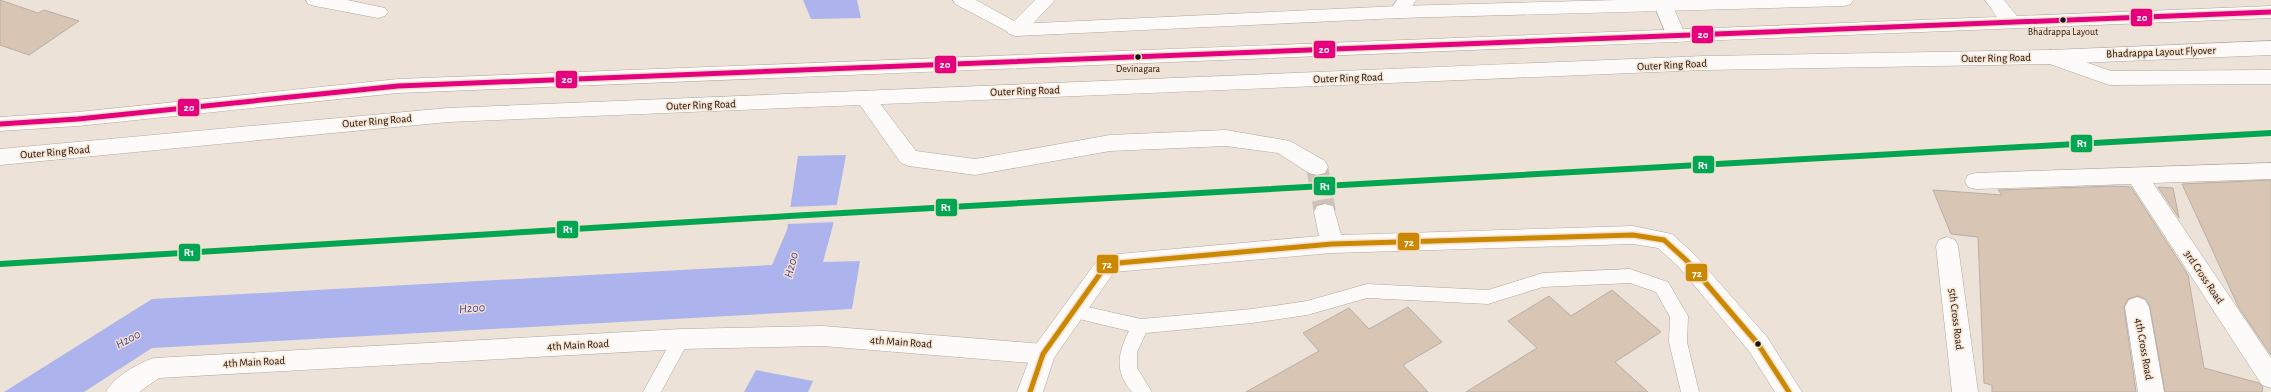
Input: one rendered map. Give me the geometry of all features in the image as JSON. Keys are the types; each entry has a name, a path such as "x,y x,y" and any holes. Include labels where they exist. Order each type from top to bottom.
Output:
{"main road":[{"path":"315,0 378,12"},
{"path":"962,0 1016,30 1403,6 1844,0"},
{"path":"1016,30 1046,0"},
{"path":"1994,0 2012,23"},
{"path":"1661,2 1676,36"},
{"path":"0,124 78,119 398,86 2271,12"},
{"name":"Bhadrappa Layout Flyover","path":"2051,57 2271,48"},
{"path":"2051,57 2109,78 2271,77"},
{"name":"Outer Ring Road","path":"0,157 448,115 1704,63 2051,57"},
{"path":"865,98 909,158 975,167 1110,143 1226,138 1283,146 1317,167"},
{"path":"1976,181 2271,171"},
{"name":"3rd Cross Road","path":"2137,176 2271,378"},
{"path":"1325,212 1332,244"},
{"path":"1030,392 1043,354 1107,264 1332,244 1632,235 1664,240 1686,260 1758,344 1785,385"},
{"name":"5th Cross Road","path":"1947,246 1965,392"},
{"name":"4th Cross Road","path":"2136,307 2151,392"},
{"name":"4th Main Road","path":"119,392 154,368 681,339 823,336 1043,354"}],"lane":[{"path":"1075,311 1108,320 1141,326 1252,316 1307,308 1367,291 1488,297 1543,280 1630,276 1662,287 1679,316 1678,342 1690,392"},
{"path":"1141,326 1129,349 1126,363 1136,385 1143,392"},
{"path":"652,392 681,339"}],"water":[{"path":"803,0 857,0 861,18 811,19"},
{"name":"H200","path":"846,155 833,225 823,262 860,261 852,309 152,348 84,392 4,392 152,299 772,265 787,230 798,156"},
{"path":"756,370 813,381 808,392 744,392"}],"pier":[{"path":"837,205 834,222 788,224 790,207"}],"building":[{"path":"0,0 38,13 44,10 79,21 29,55 0,45"},
{"path":"2271,180 2271,355 2239,308 2182,184"},
{"path":"2114,186 2131,187 2188,275 2204,368 2259,383 2263,387 2262,392 2165,392 2150,307 2146,299 2138,296 2128,299 2124,307 2136,392 1992,392 1992,385 1984,383 1978,237 1951,234 1933,190 2002,195 1998,190"},
{"path":"2158,187 2173,188 2179,218"},
{"path":"1612,290 1661,332 1615,362 1648,392 1466,392 1537,348 1508,321 1549,296 1571,316"},
{"path":"1408,307 1442,342 1403,365 1428,392 1246,392 1319,351 1303,333 1349,308 1369,329"}],"tunnel":[{"path":"1317,167 1325,212"}],"transit line":[{"name":"20","path":"0,124 78,119 398,86 2271,12"},
{"name":"R1","path":"0,264 789,216 2271,133"},
{"name":"72","path":"1030,392 1043,354 1107,264 1332,244 1633,235 1664,240 1686,260 1758,344 1789,392"}],"place":[{"name":"Bhadrappa Layout","path":"2063,20"},
{"name":"Devinagara","path":"1138,57"}]}
